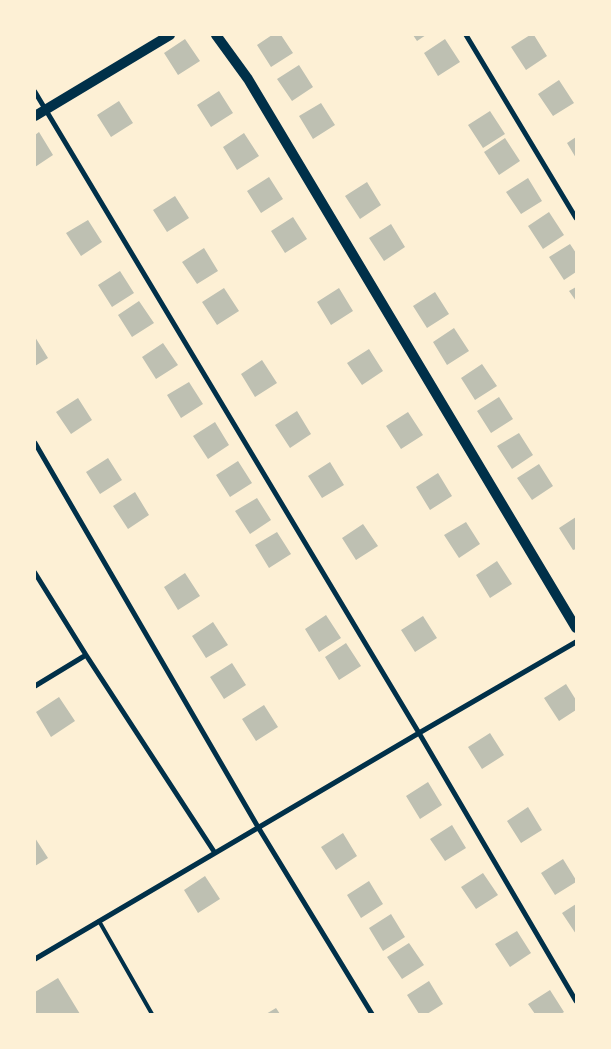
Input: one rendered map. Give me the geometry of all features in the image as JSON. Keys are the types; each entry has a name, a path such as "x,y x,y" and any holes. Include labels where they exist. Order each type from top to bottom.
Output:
{"main road":[{"path":"35,116 170,35"},
{"path":"216,35 248,79 576,628"}],"street":[{"path":"466,35 576,218"},
{"path":"35,92 419,733 576,1001"},
{"path":"35,443 258,828 372,1014"},
{"path":"35,573 86,655 216,853"},
{"path":"35,959 576,642"},
{"path":"35,686 86,655"}],"lane":[{"path":"99,921 152,1014"}],"building":[{"path":"272,35 281,35 293,53 271,67 257,45"},
{"path":"413,35 426,35 417,41"},
{"path":"530,35 534,35 547,56 526,70 511,47"},
{"path":"185,39 200,61 178,75 164,53"},
{"path":"445,39 460,62 438,76 424,53"},
{"path":"299,65 313,87 292,101 277,79"},
{"path":"559,80 574,103 553,116 538,94"},
{"path":"219,91 233,113 211,127 197,105"},
{"path":"119,101 133,123 111,137 97,115"},
{"path":"321,103 335,125 313,139 299,116"},
{"path":"490,111 505,134 483,148 468,125"},
{"path":"39,132 53,155 35,167 35,135"},
{"path":"244,133 259,156 237,170 223,147"},
{"path":"576,137 576,158 567,143"},
{"path":"505,138 520,161 499,175 484,152"},
{"path":"269,177 283,199 261,213 247,191"},
{"path":"528,178 542,201 521,214 506,192"},
{"path":"367,182 381,205 360,219 345,196"},
{"path":"175,196 189,218 167,232 153,210"},
{"path":"549,212 564,235 543,249 528,226"},
{"path":"293,217 307,239 285,253 271,231"},
{"path":"88,220 102,242 81,256 66,233"},
{"path":"391,224 405,247 384,261 369,238"},
{"path":"570,244 576,253 576,272 564,280 549,257"},
{"path":"204,248 218,271 197,284 182,262"},
{"path":"120,271 134,293 112,307 98,285"},
{"path":"576,287 576,301 569,291"},
{"path":"224,288 239,311 217,325 202,302"},
{"path":"339,288 353,311 331,325 317,302"},
{"path":"435,292 449,314 427,328 413,306"},
{"path":"139,301 154,323 132,337 118,315"},
{"path":"454,328 469,351 447,365 433,342"},
{"path":"35,337 48,358 35,366"},
{"path":"163,343 178,365 156,379 142,357"},
{"path":"369,349 383,371 362,385 347,363"},
{"path":"262,360 277,383 255,397 241,374"},
{"path":"482,364 497,386 475,400 461,378"},
{"path":"189,382 203,404 181,418 167,395"},
{"path":"499,397 513,419 491,433 477,411"},
{"path":"78,398 92,420 71,434 56,412"},
{"path":"297,411 311,434 290,448 275,425"},
{"path":"408,412 423,435 401,449 386,426"},
{"path":"215,422 229,445 208,459 193,436"},
{"path":"519,433 533,455 512,469 497,446"},
{"path":"108,458 122,480 100,494 86,472"},
{"path":"238,461 252,483 230,497 216,475"},
{"path":"330,462 344,485 322,498 308,476"},
{"path":"539,464 553,486 532,500 517,478"},
{"path":"438,473 452,496 430,510 416,487"},
{"path":"135,492 149,515 128,529 113,506"},
{"path":"257,498 271,520 250,534 235,511"},
{"path":"576,517 576,549 573,550 559,528"},
{"path":"466,522 480,544 459,558 444,535"},
{"path":"363,524 378,546 356,560 342,538"},
{"path":"277,532 291,554 269,568 255,545"},
{"path":"497,561 512,584 490,598 476,575"},
{"path":"185,573 200,596 178,610 164,587"},
{"path":"326,615 341,638 319,652 305,629"},
{"path":"423,616 437,638 415,652 401,630"},
{"path":"213,622 228,645 206,658 192,636"},
{"path":"346,643 361,666 339,680 325,657"},
{"path":"232,663 246,685 224,699 210,677"},
{"path":"566,684 576,700 576,710 559,721 544,698"},
{"path":"59,697 75,721 51,737 36,712"},
{"path":"264,705 278,727 256,741 242,719"},
{"path":"490,733 504,755 482,769 468,747"},
{"path":"428,782 442,805 420,819 406,796"},
{"path":"528,807 542,830 521,843 507,821"},
{"path":"452,825 466,848 445,861 430,839"},
{"path":"343,833 357,856 336,870 321,847"},
{"path":"35,838 48,858 35,866"},
{"path":"563,859 576,882 555,895 541,873"},
{"path":"483,873 498,895 476,909 461,887"},
{"path":"205,876 220,899 198,913 184,890"},
{"path":"369,881 383,904 361,918 347,895"},
{"path":"576,904 576,934 562,913"},
{"path":"391,914 405,937 383,951 369,928"},
{"path":"517,931 531,953 510,967 495,944"},
{"path":"409,943 424,965 402,979 387,957"},
{"path":"58,978 80,1014 35,1014 35,992"},
{"path":"429,981 443,1004 427,1014 419,1014 407,995"},
{"path":"550,990 564,1012 561,1014 535,1014 528,1004"},
{"path":"276,1008 280,1014 266,1014"}]}
